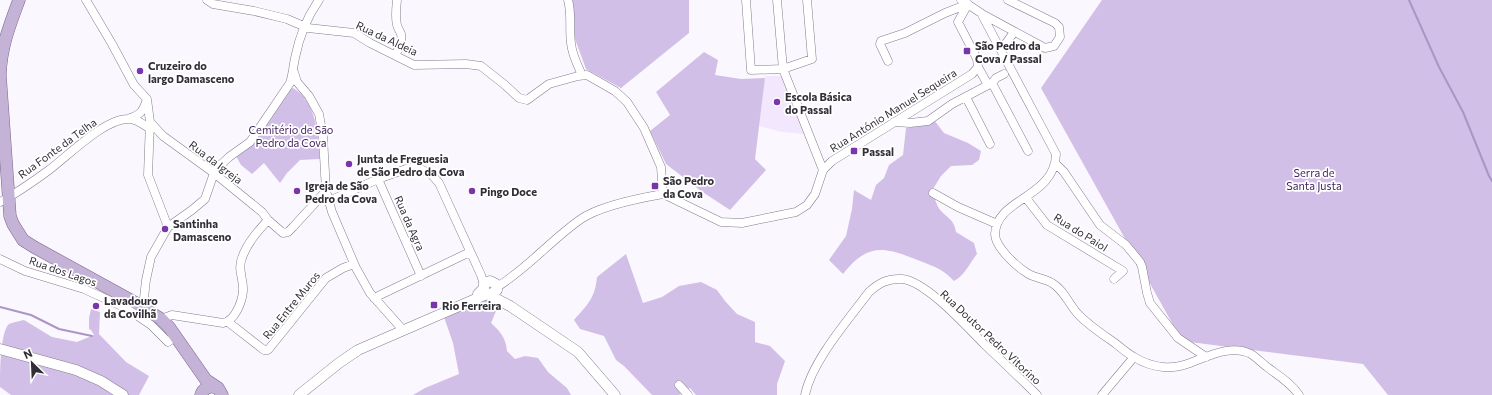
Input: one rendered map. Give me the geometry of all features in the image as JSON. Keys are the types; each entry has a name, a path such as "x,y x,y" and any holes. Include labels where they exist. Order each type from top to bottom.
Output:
{"main road":[{"path":"19,0 1,57 0,75 4,199 12,220 23,240 34,248 143,307 161,319 176,336 200,373 221,393"},
{"path":"200,373 203,380 201,394"},
{"path":"201,394 208,387 221,393"}],"street":[{"path":"86,0 134,85 147,99 150,126 148,175 168,227"},
{"name":"Rua da Aldeia","path":"207,0 213,4 254,11 287,19 305,27 354,33 370,43 414,65 466,64 481,66 519,98 527,100 549,84 582,75"},
{"path":"319,0 311,12 305,27 294,59 294,72 297,82 309,96 319,114 323,137 326,191 332,212 354,264 374,298 403,330"},
{"path":"395,55 402,39 397,27 395,10 397,0"},
{"path":"568,0 571,22 571,44 576,62 582,75 587,75 615,91 627,102 644,128 661,167 663,194"},
{"path":"746,0 751,70 782,69 812,59 807,0"},
{"path":"299,395 358,350 474,298 489,286 511,278 582,218 608,206 663,194 721,222 742,223 796,212 806,205 815,194 823,170 782,69 777,0"},
{"path":"965,2 981,14 1045,48 1054,46 1060,37 1061,32 1059,27 1008,0"},
{"path":"888,61 881,47 881,41 905,33 965,2"},
{"path":"965,2 958,22 977,59 978,67 990,84 1028,151"},
{"path":"981,14 1056,154 1056,164 1052,174 1045,183 1026,198 1007,209 998,224 995,235 999,245 1008,257 1027,273 1053,283 1086,322 1134,357 1164,367 1180,366 1223,351 1239,350 1251,354 1294,387 1299,395"},
{"path":"1001,50 1014,32"},
{"name":"Rua António Manuel Sequeira","path":"823,170 832,161 972,74 978,67"},
{"path":"143,307 146,280 152,257 168,227 205,199 215,170 229,157 250,142 290,83 294,72"},
{"path":"894,122 910,123 928,121 1004,74"},
{"path":"966,97 990,144"},
{"name":"Rua Fonte da Telha","path":"4,199 48,170 100,129 119,120 137,116 143,112 147,99"},
{"path":"130,118 150,126"},
{"name":"Rua da Igreja","path":"150,126 214,173 262,212 268,220 283,233 288,232 326,191"},
{"path":"1056,164 1064,172 1100,225 1126,245 1140,262 1150,303 1178,338 1206,357"},
{"path":"329,201 378,179 409,168 418,168 431,174 439,183 470,252 489,286 510,306 578,352 615,395"},
{"name":"Rua da Agra","path":"378,179 421,276"},
{"path":"933,193 958,207 998,224"},
{"name":"Rua do Paiol","path":"1026,198 1047,225 1123,271 1114,279"},
{"path":"161,319 172,315 223,323 232,319 237,312 243,291 240,273 241,259 256,234 268,220"},
{"path":"374,298 470,252"},
{"name":"Rua dos Lagos","path":"0,258 25,271 84,289 126,308 151,325 168,342 176,336"},
{"name":"Rua Entre Muros","path":"228,322 264,350 268,350 326,278 343,268 354,264"},
{"name":"Rua Doutor Pedro Vitorino","path":"805,395 807,383 820,359 869,292 879,283 890,279 902,279 912,282 925,290 954,314 1037,395"},
{"path":"0,349 76,370 100,381 123,395"},
{"path":"1102,395 1134,357"},
{"path":"680,385 688,395"}],"shaded area":[{"name":"Escola Básica do Passal","path":"765,76 782,76 804,134 782,132 759,126"}],"green space":[{"path":"570,0 689,0 689,33 621,88 586,69 575,39"},
{"name":"Serra de Santa Justa","path":"1102,0 1492,0 1492,395 1388,395 1363,364 1182,341 1041,88"},
{"path":"704,52 718,60 715,75 741,79 765,78 755,159 766,170 730,210 701,191 666,164 650,131 670,115 656,92"},
{"name":"Cemitério de São Pedro da Cova","path":"293,88 301,94 312,110 317,130 320,159 300,160 287,173 280,183 264,163 252,174 241,165 236,156 290,89"},
{"path":"934,120 944,133 968,143 981,151 979,160 972,165 951,166 941,176 933,189 939,209 952,222 956,232 974,243 977,254 964,273 954,281 942,271 908,256 878,250 861,256 843,274 829,260 846,236 852,209 854,190 871,200 876,185 884,178 889,165 903,155 906,128 919,126"},
{"path":"626,254 643,303 662,297 679,286 701,282 717,290 737,314 755,322 755,342 770,346 785,361 777,384 777,395 696,395 690,388 679,395 652,395 624,366 616,360 604,336 580,329 574,320 593,296 597,277"},
{"path":"485,297 499,304 491,323 502,335 507,351 515,359 525,356 538,358 548,372 567,388 571,395 413,395 425,388 459,374 453,343 444,317"},
{"path":"91,309 100,312 99,334 126,362 149,376 139,395 11,395 0,387 2,344 6,328 9,324 24,320 52,337 77,342 94,335 89,329"}],"waterway":[{"path":"1409,0 1439,67 1463,112 1492,181"},
{"path":"0,307 31,315 59,329 92,336"}],"place":[{"name":"São Pedro da Cova / Passal","path":"967,51"},
{"name":"Cruzeiro do largo Damasceno","path":"140,71"},
{"name":"Escola Básica do Passal","path":"777,102"},
{"name":"Passal","path":"854,151"},
{"name":"Junta de Freguesia de São Pedro da Cova","path":"349,164"},
{"name":"São Pedro da Cova","path":"655,186"},
{"name":"Igreja de São Pedro da Cova","path":"297,191"},
{"name":"Pingo Doce","path":"472,191"},
{"name":"Santinha Damasceno","path":"165,229"},
{"name":"Rio Ferreira","path":"434,305"},
{"name":"Lavadouro da Covilhã","path":"96,306"}]}
